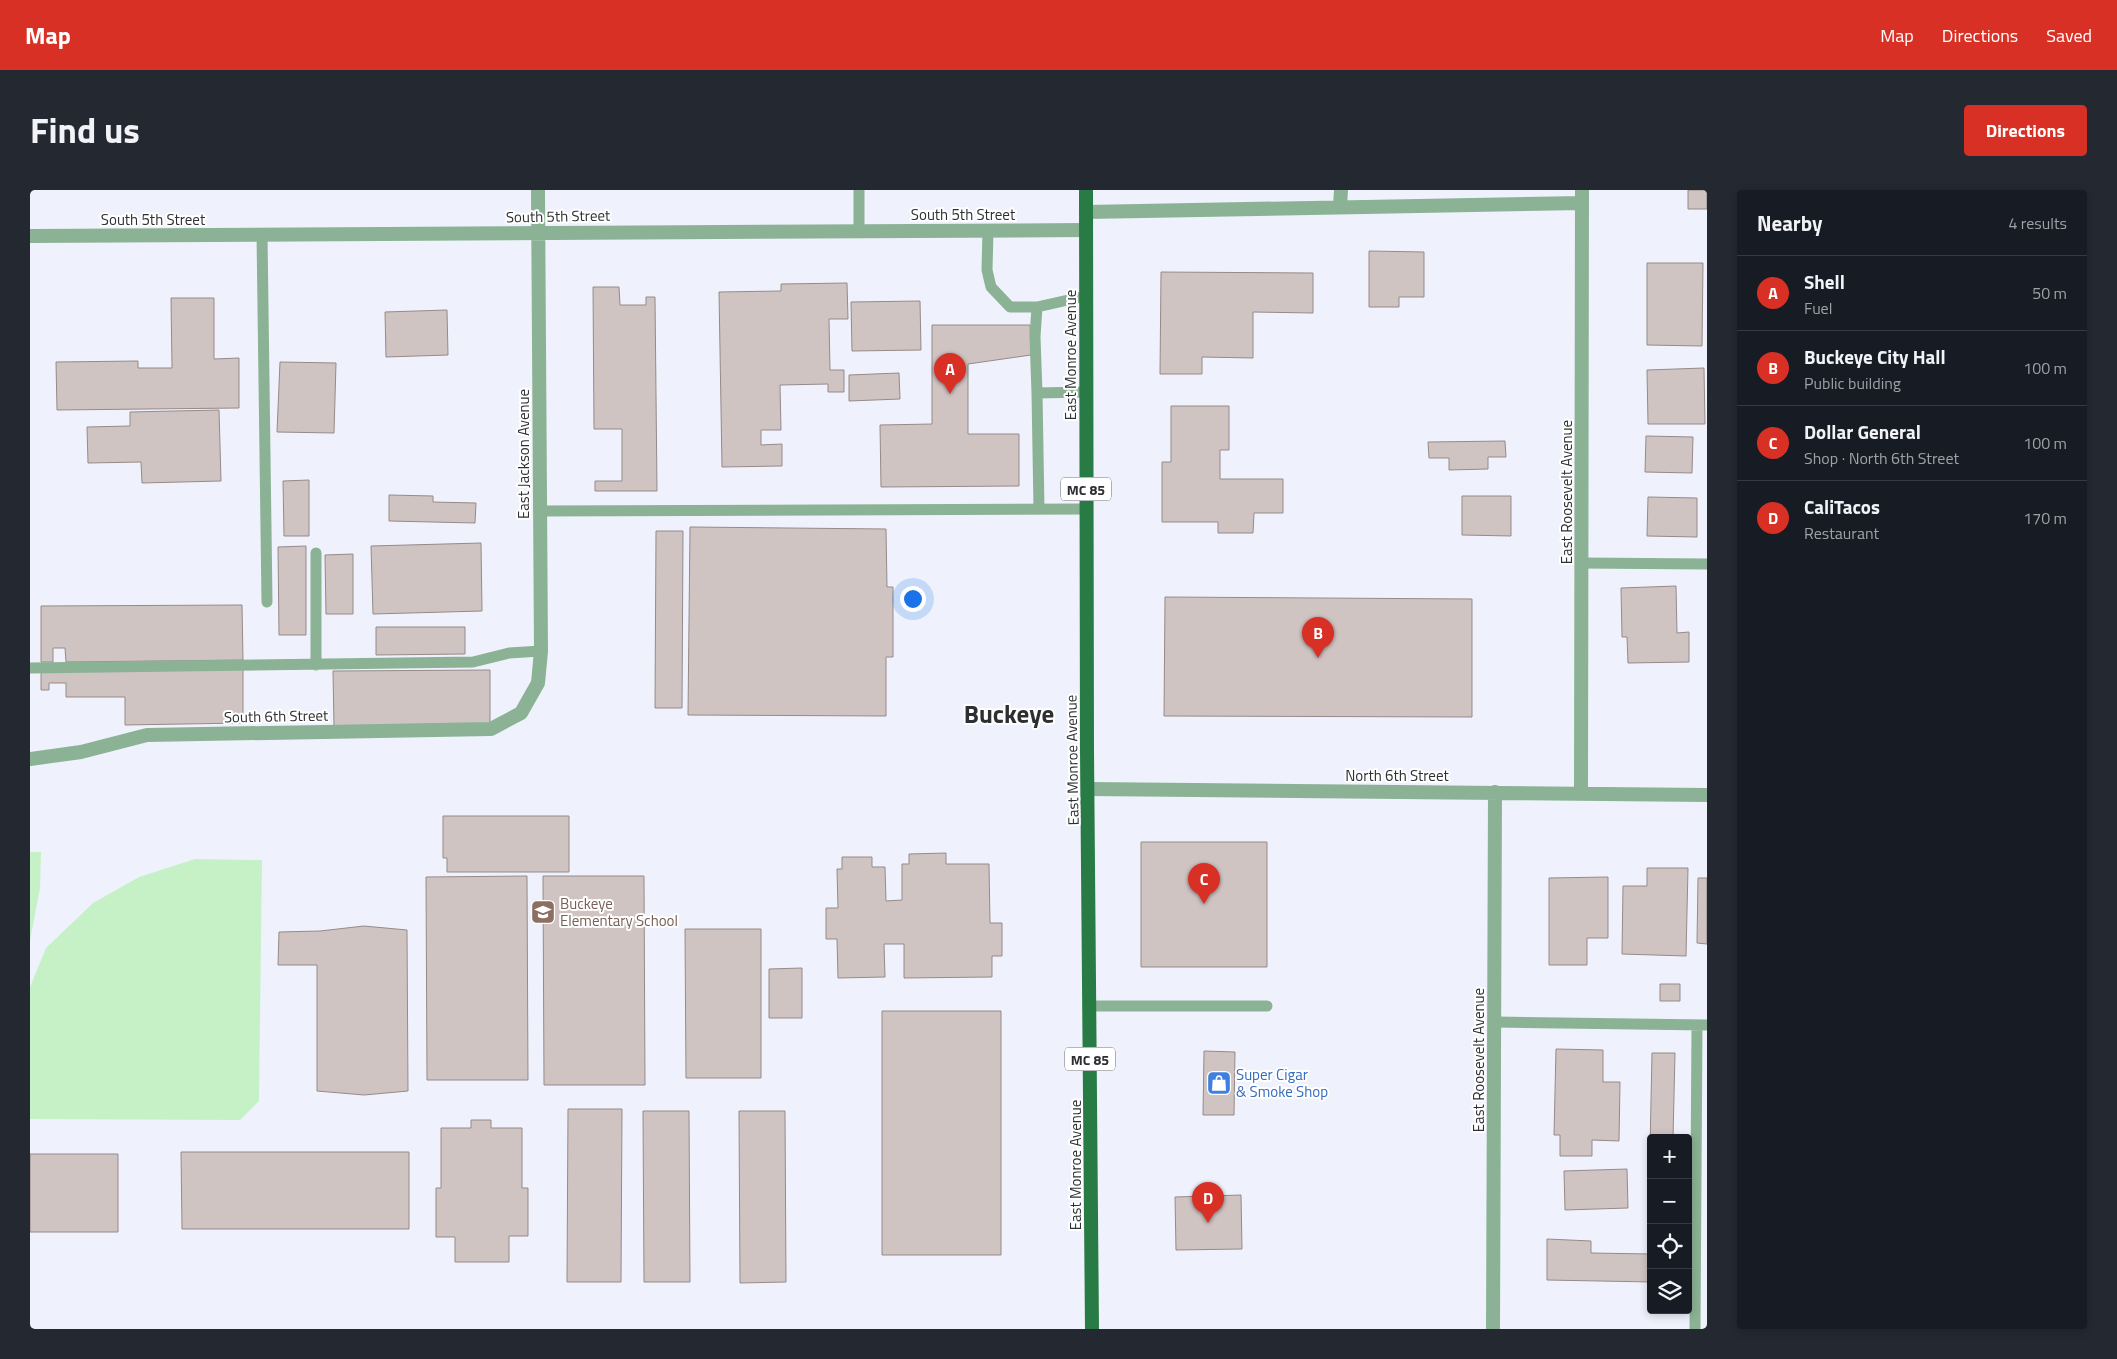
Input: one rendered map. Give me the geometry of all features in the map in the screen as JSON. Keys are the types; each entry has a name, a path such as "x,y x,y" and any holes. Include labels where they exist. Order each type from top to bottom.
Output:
{"main road":[{"name":"East Monroe Avenue","path":"1086,190 1086,509 1092,1329"}],"street":[{"name":"East Jackson Avenue","path":"521,714 538,683 541,652 538,190"},
{"path":"1340,190 1340,206"},
{"path":"1086,212 1340,206 1582,196"},
{"name":"East Roosevelt Avenue","path":"1581,793 1582,196"},
{"name":"South 5th Street","path":"30,236 1086,230"},
{"name":"South 6th Street","path":"30,759 81,752 147,735 491,729 521,714"},
{"name":"North 6th Street","path":"1088,788 1707,795"},
{"name":"East Roosevelt Avenue","path":"1493,1329 1495,792"}],"lane":[{"path":"858,190 859,231"},
{"path":"988,231 987,270 991,287 1010,307 1037,306 1086,296"},
{"path":"262,234 267,602"},
{"path":"1037,306 1035,337 1039,509"},
{"path":"1037,393 1087,392"},
{"path":"539,511 1086,509"},
{"path":"316,552 316,665"},
{"path":"1582,562 1707,564"},
{"path":"30,668 473,662 509,653 541,652"},
{"path":"1090,1006 1267,1006"},
{"path":"1495,1022 1702,1025 1695,1329"}],"green space":[{"path":"30,852 41,852 40,888 30,941"},
{"path":"195,859 262,860 259,1101 240,1120 30,1119 30,987 46,948 93,903 139,877"}],"building":[{"path":"1688,190 1707,190 1707,209 1688,209"},
{"path":"1369,251 1424,252 1424,297 1399,297 1399,307 1369,307"},
{"path":"1647,263 1703,263 1702,346 1647,345"},
{"path":"1161,272 1313,273 1313,313 1253,312 1253,358 1202,357 1202,374 1160,374"},
{"path":"847,283 848,319 829,319 830,370 844,370 844,392 828,392 828,384 780,385 781,430 761,430 761,445 782,444 782,466 722,467 719,292 781,291 781,284"},
{"path":"593,287 619,287 620,305 646,305 646,297 655,297 657,491 595,491 595,481 622,481 622,429 594,429"},
{"path":"171,298 214,298 214,359 239,358 239,408 57,410 56,362 138,361 138,368 172,368"},
{"path":"920,301 921,350 852,351 851,302"},
{"path":"447,310 448,355 386,357 385,312"},
{"path":"932,325 1030,325 1031,355 968,364 968,434 1019,434 1019,486 881,487 880,425 932,424"},
{"path":"280,362 336,363 334,433 277,432"},
{"path":"1704,368 1705,424 1648,424 1647,370"},
{"path":"899,373 900,399 849,401 849,375"},
{"path":"1171,406 1229,406 1229,450 1220,450 1220,479 1283,479 1283,513 1254,513 1253,533 1218,533 1218,522 1162,522 1162,462 1171,462"},
{"path":"219,410 221,481 142,483 141,462 88,463 87,427 130,426 130,412"},
{"path":"1646,436 1693,437 1692,473 1645,472"},
{"path":"1505,441 1506,457 1488,457 1488,469 1449,470 1449,458 1429,458 1428,442"},
{"path":"309,480 309,536 284,536 283,481"},
{"path":"389,495 433,496 433,502 476,503 475,523 389,521"},
{"path":"1462,496 1511,496 1511,536 1462,535"},
{"path":"1648,497 1697,498 1697,537 1647,536"},
{"path":"690,527 886,529 887,587 893,587 893,657 886,657 886,716 688,715"},
{"path":"656,531 683,531 682,708 655,708"},
{"path":"481,543 482,611 373,614 371,546"},
{"path":"306,546 306,635 279,635 278,547"},
{"path":"353,554 353,614 326,614 325,555"},
{"path":"1676,586 1677,633 1689,632 1689,662 1628,663 1627,637 1622,637 1621,588"},
{"path":"1165,597 1472,599 1472,717 1164,716"},
{"path":"242,605 243,660 66,662 65,648 53,648 53,662 41,662 41,606"},
{"path":"376,627 465,627 465,654 376,655"},
{"path":"243,668 243,723 125,725 125,697 66,697 66,683 49,683 49,690 41,690 41,670"},
{"path":"490,670 490,725 334,727 333,671"},
{"path":"443,816 569,816 569,872 447,872 447,858 443,858"},
{"path":"1141,842 1267,842 1267,967 1141,967"},
{"path":"946,853 946,864 989,864 990,923 1002,923 1002,956 992,956 992,977 904,978 904,944 884,944 885,977 838,978 837,939 826,939 826,908 838,908 837,869 842,869 842,857 872,857 872,867 885,867 886,901 902,900 902,864 909,864 909,854"},
{"path":"1647,868 1688,868 1686,956 1622,954 1623,886 1647,886"},
{"path":"527,876 528,1080 427,1080 426,877"},
{"path":"543,876 644,876 645,1085 544,1085"},
{"path":"1608,877 1608,938 1587,938 1587,965 1549,965 1549,878"},
{"path":"1698,878 1707,878 1707,944 1697,943"},
{"path":"364,926 407,930 408,1091 364,1095 317,1091 317,965 278,965 279,932 320,931"},
{"path":"685,929 761,929 761,1078 686,1078"},
{"path":"802,968 802,1018 769,1018 769,969"},
{"path":"1660,984 1680,984 1680,1001 1660,1001"},
{"path":"882,1011 1001,1011 1001,1255 882,1255"},
{"path":"1556,1049 1603,1050 1603,1082 1620,1082 1619,1141 1592,1140 1592,1156 1560,1156 1560,1135 1554,1135"},
{"name":"Super Cigar & Smoke Shop","path":"1204,1051 1235,1052 1234,1115 1203,1115"},
{"path":"1652,1053 1675,1053 1673,1134 1650,1134"},
{"path":"568,1109 622,1109 621,1282 567,1282"},
{"path":"643,1111 689,1111 690,1282 644,1282"},
{"path":"739,1111 785,1111 786,1282 740,1283"},
{"path":"471,1120 491,1120 491,1128 522,1128 522,1188 528,1188 528,1236 509,1236 509,1262 455,1262 455,1237 436,1237 436,1188 441,1188 441,1128 471,1128"},
{"path":"181,1152 409,1152 409,1229 182,1229"},
{"path":"30,1154 118,1154 118,1232 30,1232"},
{"path":"1627,1169 1628,1208 1565,1210 1564,1171"},
{"path":"1241,1195 1242,1249 1176,1250 1175,1197"},
{"path":"1547,1239 1591,1241 1591,1253 1647,1254 1647,1282 1547,1280"}],"place":[{"name":"Shell","path":"950,394"},
{"name":"Buckeye City Hall","path":"1318,658"},
{"name":"Dollar General","path":"1204,904"},
{"name":"Buckeye Elementary School","path":"543,912"},
{"name":"Super Cigar & Smoke Shop","path":"1219,1083"},
{"name":"CaliTacos","path":"1208,1223"}],"district":[{"name":"Buckeye","path":"1009,714"}]}
